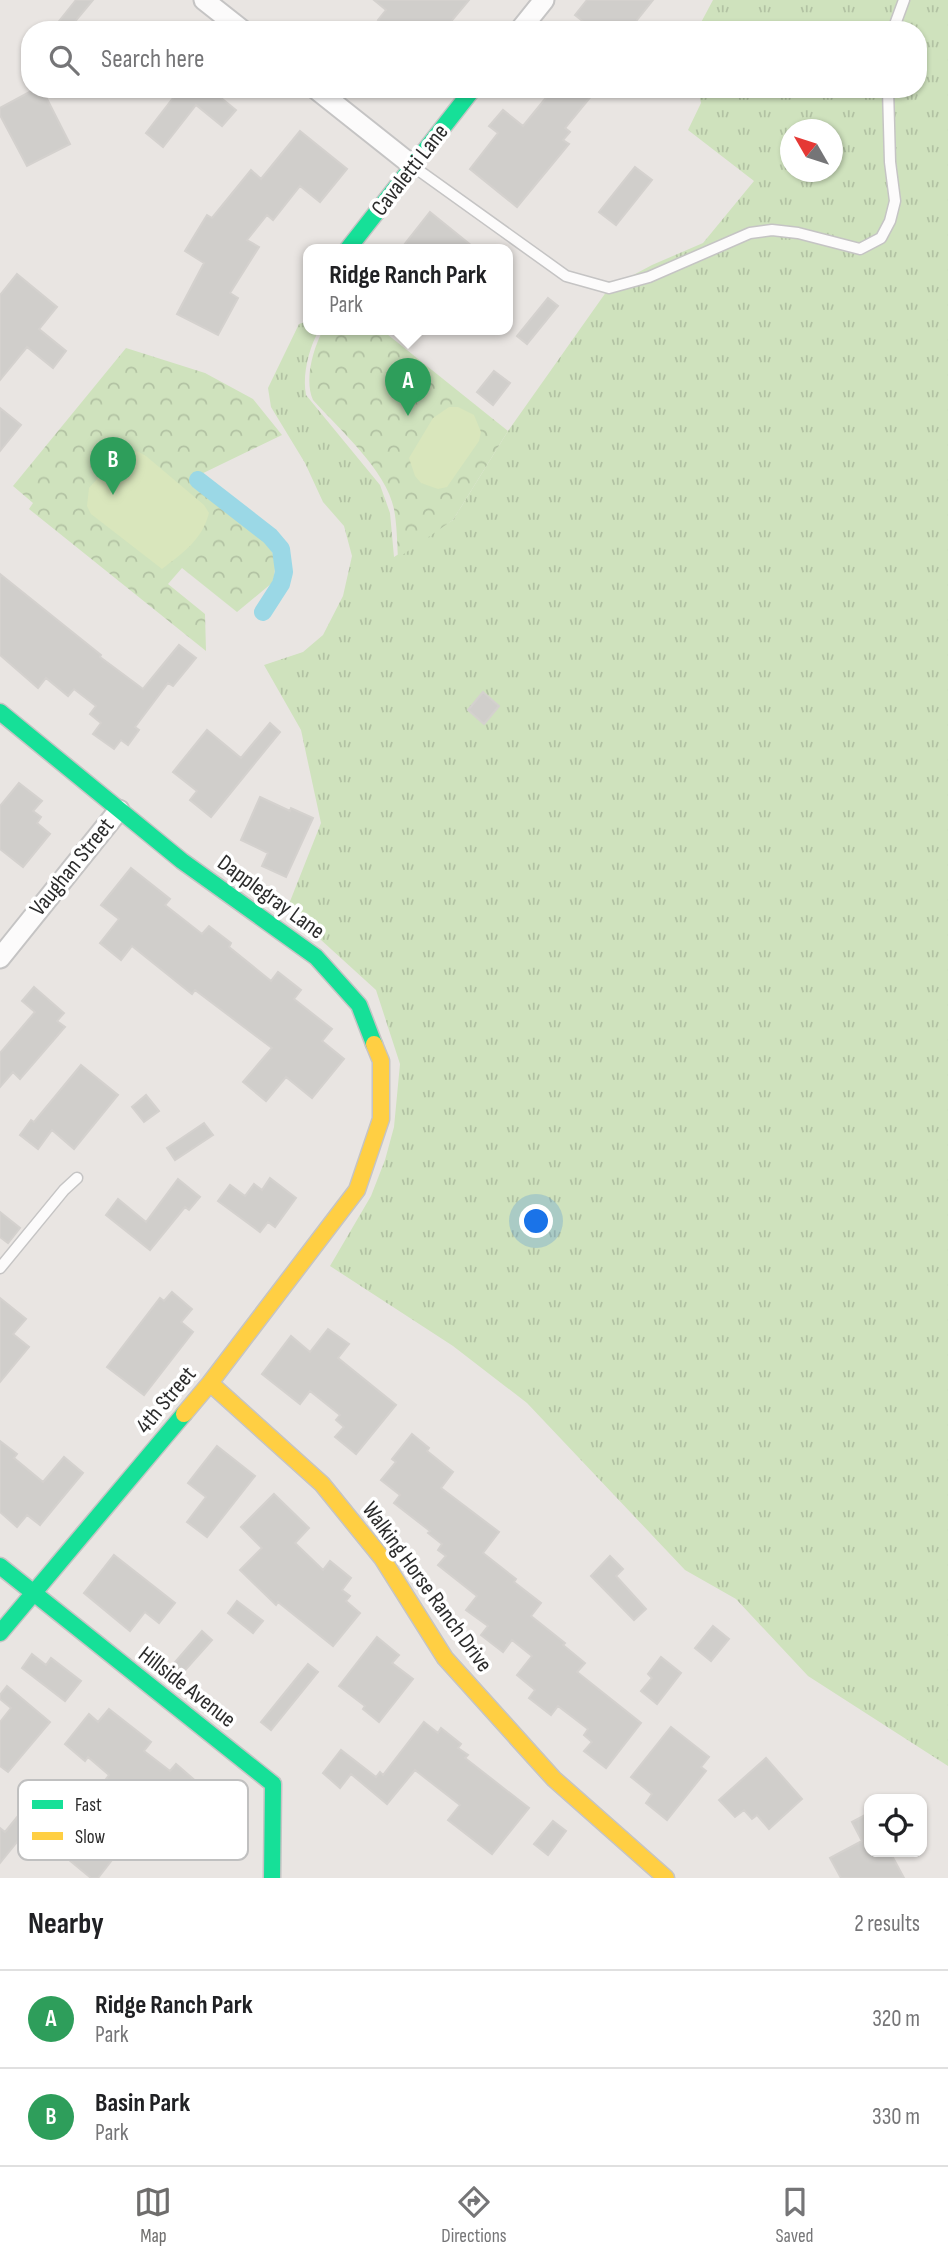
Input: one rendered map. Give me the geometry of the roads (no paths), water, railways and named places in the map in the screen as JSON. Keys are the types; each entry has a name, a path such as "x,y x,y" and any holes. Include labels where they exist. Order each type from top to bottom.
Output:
{"street":[{"path":"204,0 231,21"},
{"path":"527,21 544,0"},
{"path":"327,98 413,166"},
{"name":"Cavaletti Lane","path":"351,244 466,98"},
{"name":"Dapplegray Lane","path":"0,712 181,861 316,957 359,1004 381,1061 381,1119 357,1190"},
{"name":"Vaughan Street","path":"0,958 119,810"},
{"name":"4th Street","path":"0,1633 210,1383 357,1190"},
{"name":"Walking Horse Ranch Drive","path":"210,1383 322,1484 382,1558 445,1658 554,1779 666,1878"},
{"name":"Hillside Avenue","path":"0,1566 273,1784 272,1878"}],"lane":[{"path":"896,21 904,0"},
{"path":"413,166 566,275 609,288 649,277 750,233 772,230 798,233 860,249 881,238 890,221 895,201 890,162 888,98"},
{"path":"0,1268 77,1178"}],"waterway":[{"path":"198,480 270,536 281,549 284,572 281,584 263,612"}],"place":[{"name":"Ridge Ranch Park","path":"408,416"},
{"name":"Basin Park","path":"113,495"}]}
